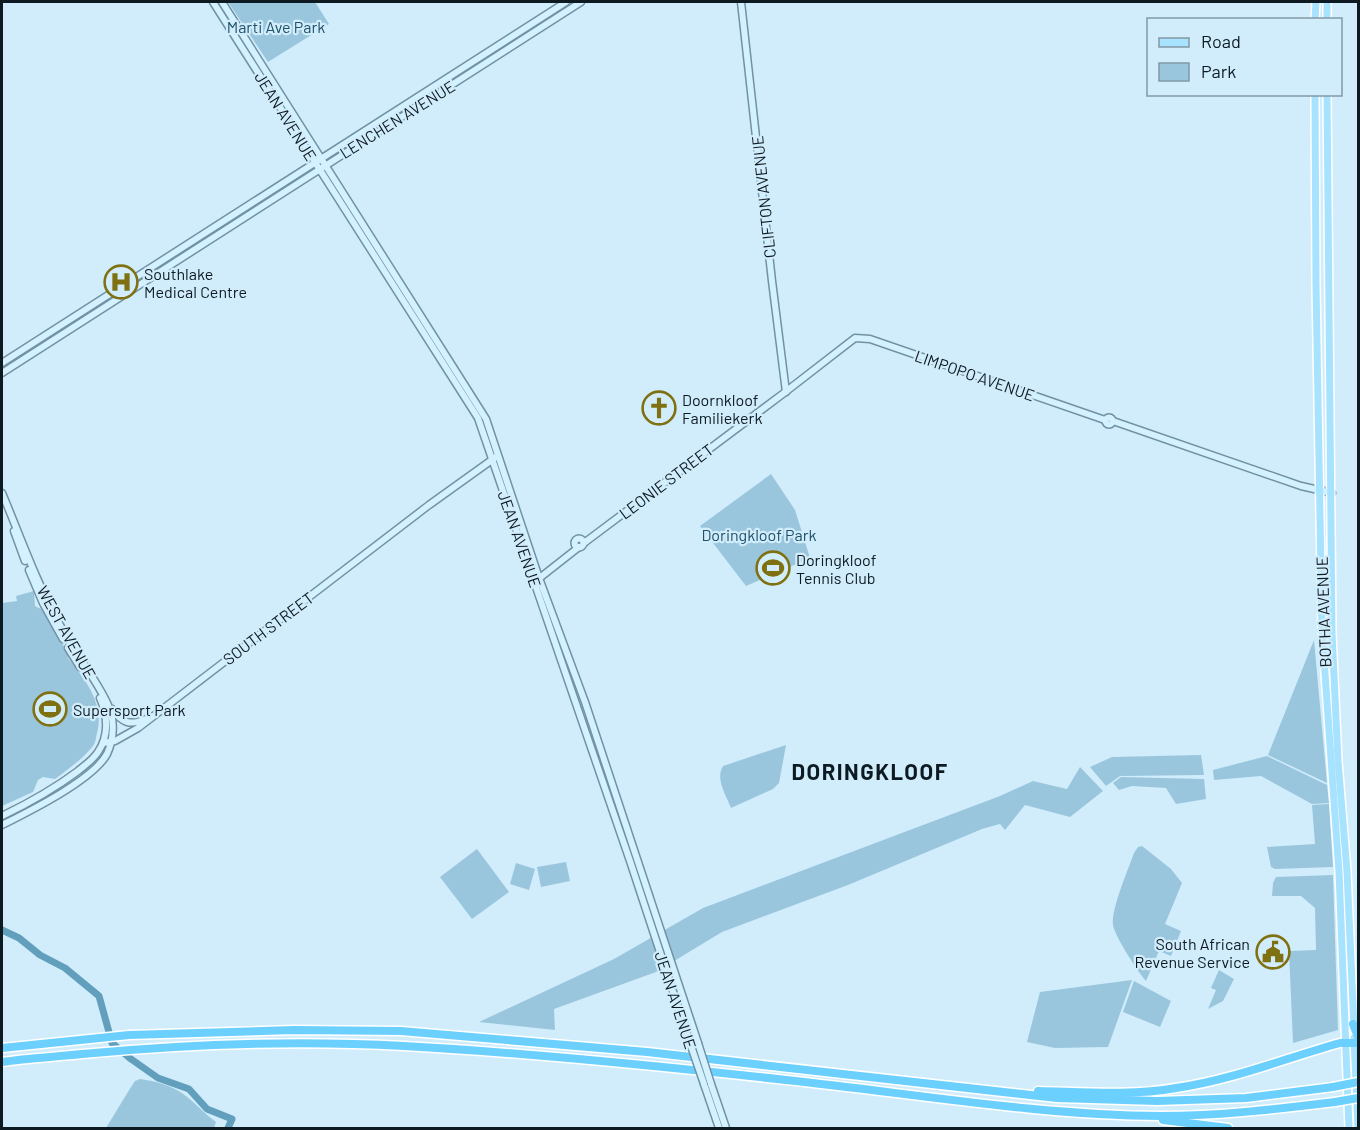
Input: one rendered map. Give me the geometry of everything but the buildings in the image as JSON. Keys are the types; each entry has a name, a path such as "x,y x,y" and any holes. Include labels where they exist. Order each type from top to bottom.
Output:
{"highway":[{"path":"981,1089 1114,1093 1172,1089 1226,1077 1354,1041 1353,1024"},
{"path":"2,1048 129,1035 294,1030 401,1031 647,1052 1057,1098 1157,1101 1246,1098 1359,1082"},
{"path":"2,1062 140,1049 282,1044 401,1046 514,1053 648,1066 1077,1112 1160,1116 1249,1113 1359,1098"},
{"path":"1077,1112 1227,1128"}],"main road":[{"name":"JEAN AVENUE","path":"213,2 285,113 348,200 460,383"},
{"name":"JEAN AVENUE","path":"222,2 284,99 352,221 483,414 563,665 719,1128"},
{"name":"LENCHEN AVENUE","path":"2,373 566,2"},
{"name":"LENCHEN AVENUE","path":"2,363 581,2"},
{"name":"CLIFTON AVENUE","path":"741,2 786,392"},
{"path":"1315,18 1316,2"},
{"path":"1327,2 1327,18"},
{"name":"BOTHA AVENUE","path":"1315,96 1322,631 1339,872 1354,1041 1358,1128"},
{"name":"BOTHA AVENUE","path":"1327,96 1334,668 1338,761 1347,871 1353,1024"},
{"path":"284,99 287,109 285,113"},
{"path":"348,200 348,206 355,217 352,221"},
{"name":"LIMPOPO AVENUE","path":"852,339 866,338 1319,491 1332,493"},
{"name":"LEONIE STREET","path":"536,580 580,543 786,392 852,339"},
{"path":"784,379 790,383 796,383"},
{"name":"SOUTH STREET","path":"111,743 127,735 157,713 495,454"},
{"name":"WEST AVENUE","path":"2,493 33,570 60,626 108,704 112,723 111,743"},
{"name":"WEST AVENUE","path":"2,503 49,614 101,699 106,722 103,743"},
{"name":"JEAN AVENUE","path":"536,580 560,636 618,802 726,1128"},
{"path":"560,636 559,642 566,662 563,665"},
{"path":"108,704 118,717 128,723 136,723 157,713"},
{"path":"2,816 41,797 92,760 103,743 111,743 105,756 91,771 45,803 2,825"},
{"path":"618,802 617,807 624,828 621,833"},
{"path":"649,895 652,927"},
{"name":"BOTHA AVENUE","path":"1349,1128 1354,1041"}],"green space":[{"name":"Marti Ave Park","path":"228,2 315,2 329,24 268,62"},
{"name":"Doringkloof Park","path":"771,474 795,510 810,558 746,586 700,526"},
{"name":"Supersport Park","path":"34,591 35,606 43,610 69,655 68,658 92,692 99,722 94,744 80,759 55,779 43,777 38,780 33,792 2,806 2,603 17,601 16,596"},
{"path":"1314,640 1327,783 1268,755"},
{"path":"786,745 779,783 773,789 731,808 721,782 723,766"},
{"path":"1201,755 1204,775 1120,776 1106,786 1090,767 1112,757"},
{"path":"1267,756 1327,785 1329,803 1312,804 1261,776 1214,780 1213,770"},
{"path":"1080,767 1103,791 1070,817 1025,805 1005,830 1000,824 982,829 848,885 722,932 656,972 554,1009 555,1030 479,1022 614,959 703,908 1000,796 1033,781 1067,789"},
{"path":"1121,777 1204,779 1206,799 1176,804 1166,788 1132,786 1119,790 1113,783"},
{"path":"1329,804 1333,867 1275,869 1271,867 1267,847 1315,844 1312,805"},
{"path":"1142,846 1171,869 1182,883 1165,924 1181,931 1171,956 1159,951 1146,981 1122,946 1113,925 1117,900 1124,879 1134,853 1138,847"},
{"path":"477,849 509,892 472,919 440,877"},
{"path":"566,862 570,881 541,887 537,867"},
{"path":"516,863 535,869 529,890 510,884"},
{"path":"1333,875 1338,1030 1293,1043 1289,951 1316,950 1315,908 1301,896 1272,896 1273,883 1276,877"},
{"path":"1219,970 1234,979 1223,1001 1208,1009 1216,990 1211,988"},
{"path":"1132,980 1108,1047 1055,1048 1027,1042 1040,992"},
{"path":"1134,981 1171,1001 1160,1027 1123,1012"},
{"path":"140,1079 181,1092 216,1122 214,1128 106,1128 135,1081"}],"waterway":[{"path":"2,930 19,938 40,955 65,968 99,996 112,1043 158,1078 189,1089 207,1109 232,1119 228,1128"}],"place":[{"name":"Southlake Medical Centre","path":"121,282"},
{"name":"Doornkloof Familiekerk","path":"659,408"},
{"name":"Doringkloof Tennis Club","path":"773,568"},
{"name":"Supersport Park","path":"50,709"},
{"name":"South African Revenue Service","path":"1273,952"}],"district":[{"name":"DORINGKLOOF","path":"870,771"}]}
